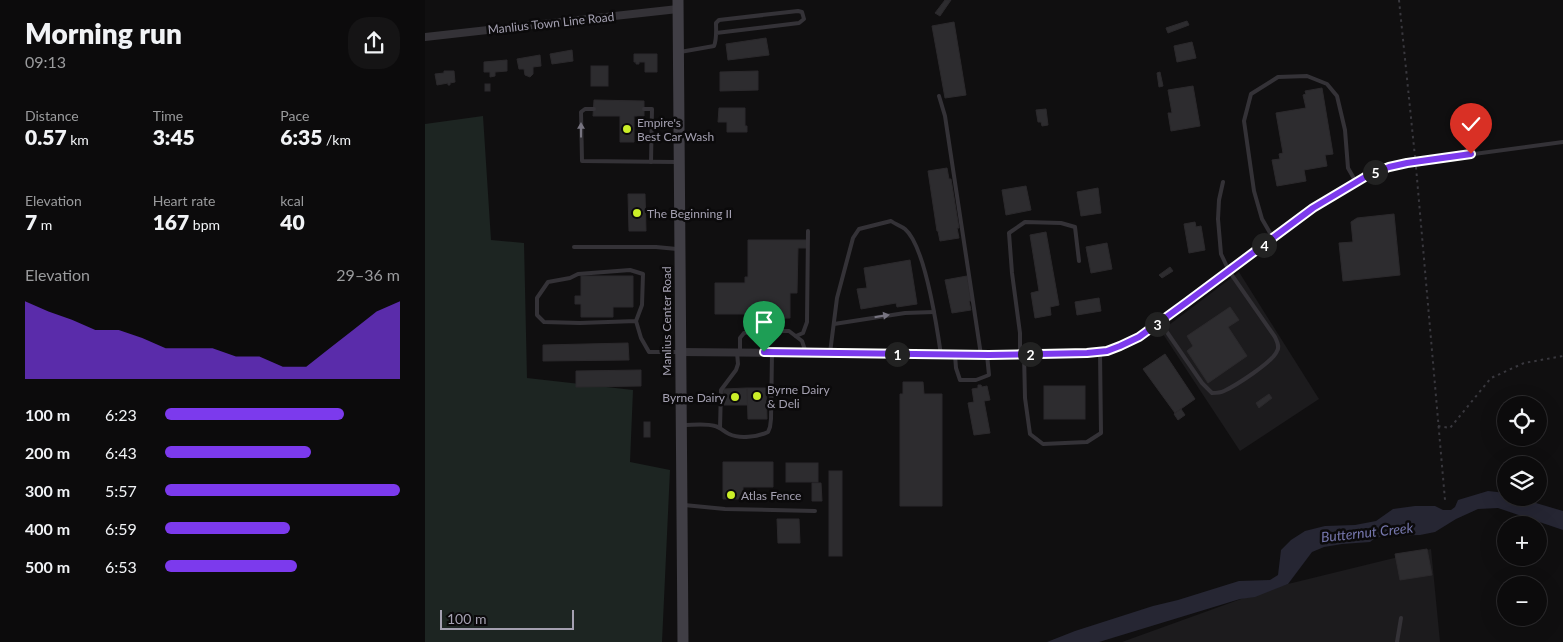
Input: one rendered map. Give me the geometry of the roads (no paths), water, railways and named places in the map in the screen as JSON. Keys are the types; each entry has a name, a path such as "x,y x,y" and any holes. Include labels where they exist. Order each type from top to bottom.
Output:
{"main road":[{"name":"Manlius Center Road","path":"677,5 683,642"}],"street":[{"name":"Manlius Town Line Road","path":"425,37 677,5"},
{"path":"680,352 984,355 1100,352 1120,346 1139,337 1313,208 1378,171"}],"lane":[{"path":"678,52 714,46 716,42 716,33 716,23 719,20 798,11 802,12 804,19 799,23 716,33"},
{"path":"1273,238 1262,219 1254,191 1244,121 1251,94 1278,77 1307,76 1327,84 1337,96 1345,130 1348,168 1356,182"},
{"path":"939,96 945,116 989,376 977,380 960,380 956,368 955,355"},
{"path":"594,109 585,109 581,112 582,161 679,162"},
{"path":"644,109 651,109 651,162"},
{"path":"1378,171 1415,162 1563,142"},
{"path":"1160,322 1202,383 1212,393 1225,390 1263,366 1278,350 1277,341 1229,271 1221,254 1218,219 1219,200 1223,182"},
{"path":"830,353 837,298 853,238 859,228 891,221 905,230 919,252 935,312 941,355"},
{"path":"1079,261 1075,227 1061,223 1025,222 1009,233 1030,434 1043,444 1087,442 1101,433 1100,352"},
{"path":"796,336 803,332 807,322 808,231"},
{"path":"575,248 656,247 679,250"},
{"path":"636,321 544,322 537,314 537,298 548,282 570,278 578,274 630,270 643,274 643,304 636,321 641,338 649,352 680,352"},
{"path":"834,324 905,313 935,312"},
{"path":"720,428 721,390 736,370 740,338 744,333 753,330 789,331 802,341 806,353"},
{"path":"681,425 708,424 720,428 730,435 737,436 755,436 768,432 771,419 772,352"},
{"path":"682,505 725,509 815,511"},
{"path":"1397,642 1401,618"}],"water":[{"name":"Butternut Creek","path":"1488,491 1497,492 1497,506 1546,506 1563,511 1563,530 1547,525 1547,516 1522,516 1498,508 1478,509 1456,519 1435,532 1420,535 1385,536 1375,538 1370,542 1324,547 1312,552 1288,584 1255,597 1240,599 1099,642 1047,642 1153,606 1239,581 1270,580 1278,575 1281,550 1291,540 1305,531 1325,526 1355,525 1376,521 1393,509 1435,506 1443,510 1451,510 1455,507 1458,500"}],"place":[{"name":"Empire's Best Car Wash","path":"627,129"},
{"name":"The Beginning II","path":"637,213"},
{"name":"Byrne Dairy & Deli","path":"757,396"},
{"name":"Byrne Dairy","path":"735,397"},
{"name":"Atlas Fence","path":"731,495"}]}
